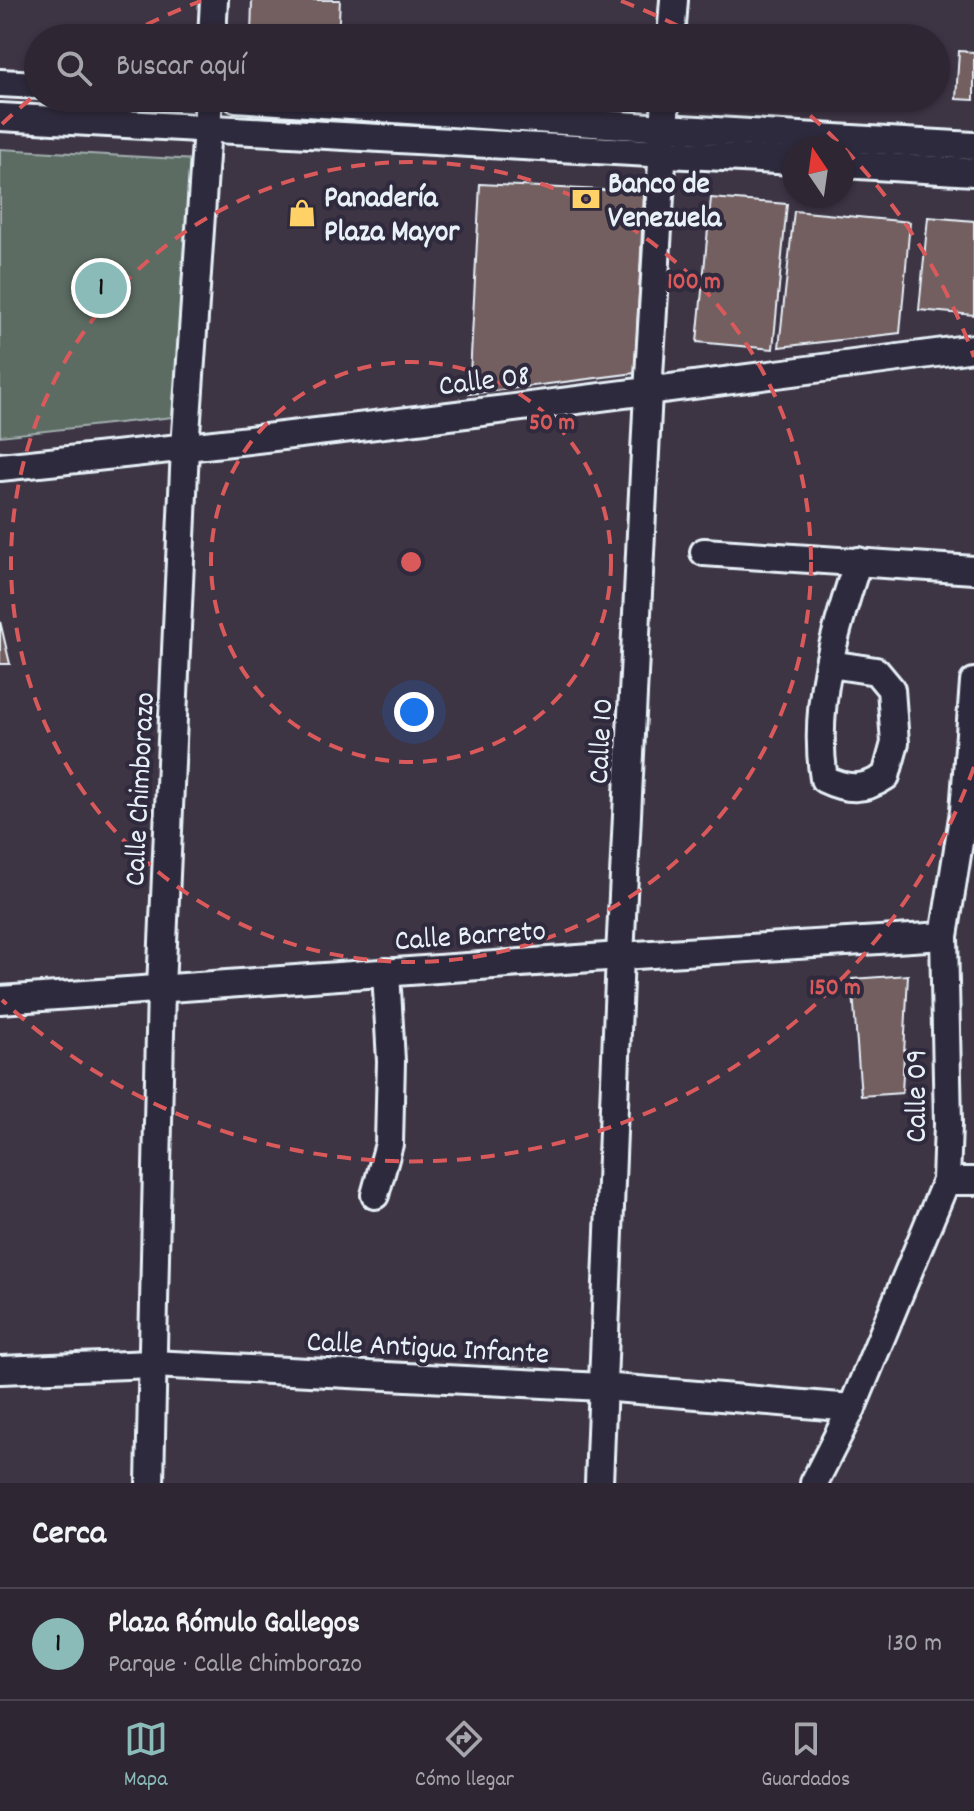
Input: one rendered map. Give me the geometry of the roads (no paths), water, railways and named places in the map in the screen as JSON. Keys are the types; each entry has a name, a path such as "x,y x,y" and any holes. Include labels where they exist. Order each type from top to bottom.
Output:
{"street":[{"path":"213,24 214,0"},
{"path":"672,24 674,0"},
{"path":"0,83 24,84"},
{"name":"Calle Chimborazo","path":"150,1483 161,988 185,448 209,112"},
{"path":"378,112 663,140 782,159"},
{"name":"Calle 10","path":"599,1483 620,956 665,112"},
{"path":"0,117 208,129 974,146"},
{"path":"854,165 974,172"},
{"name":"Calle 08","path":"0,467 648,392 974,348"},
{"path":"704,552 974,570"},
{"path":"830,664 876,671 891,689 895,743 886,776 873,785 843,788 824,779 819,751 830,664 834,635 858,561"},
{"name":"Calle 09","path":"814,1483 852,1408 946,1181 961,1125 944,936 964,811 974,682"},
{"name":"Calle Barreto","path":"0,1000 944,936"},
{"path":"375,1195 389,1144 391,1061 386,972"},
{"path":"946,1181 974,1181"},
{"name":"Calle Antigua Infante","path":"0,1370 153,1364 602,1387 852,1408"}],"place":[{"name":"Banco de Venezuela","path":"586,199"},
{"name":"Panadería Plaza Mayor","path":"302,213"},
{"name":"Plaza Rómulo Gallegos","path":"101,288"}]}
